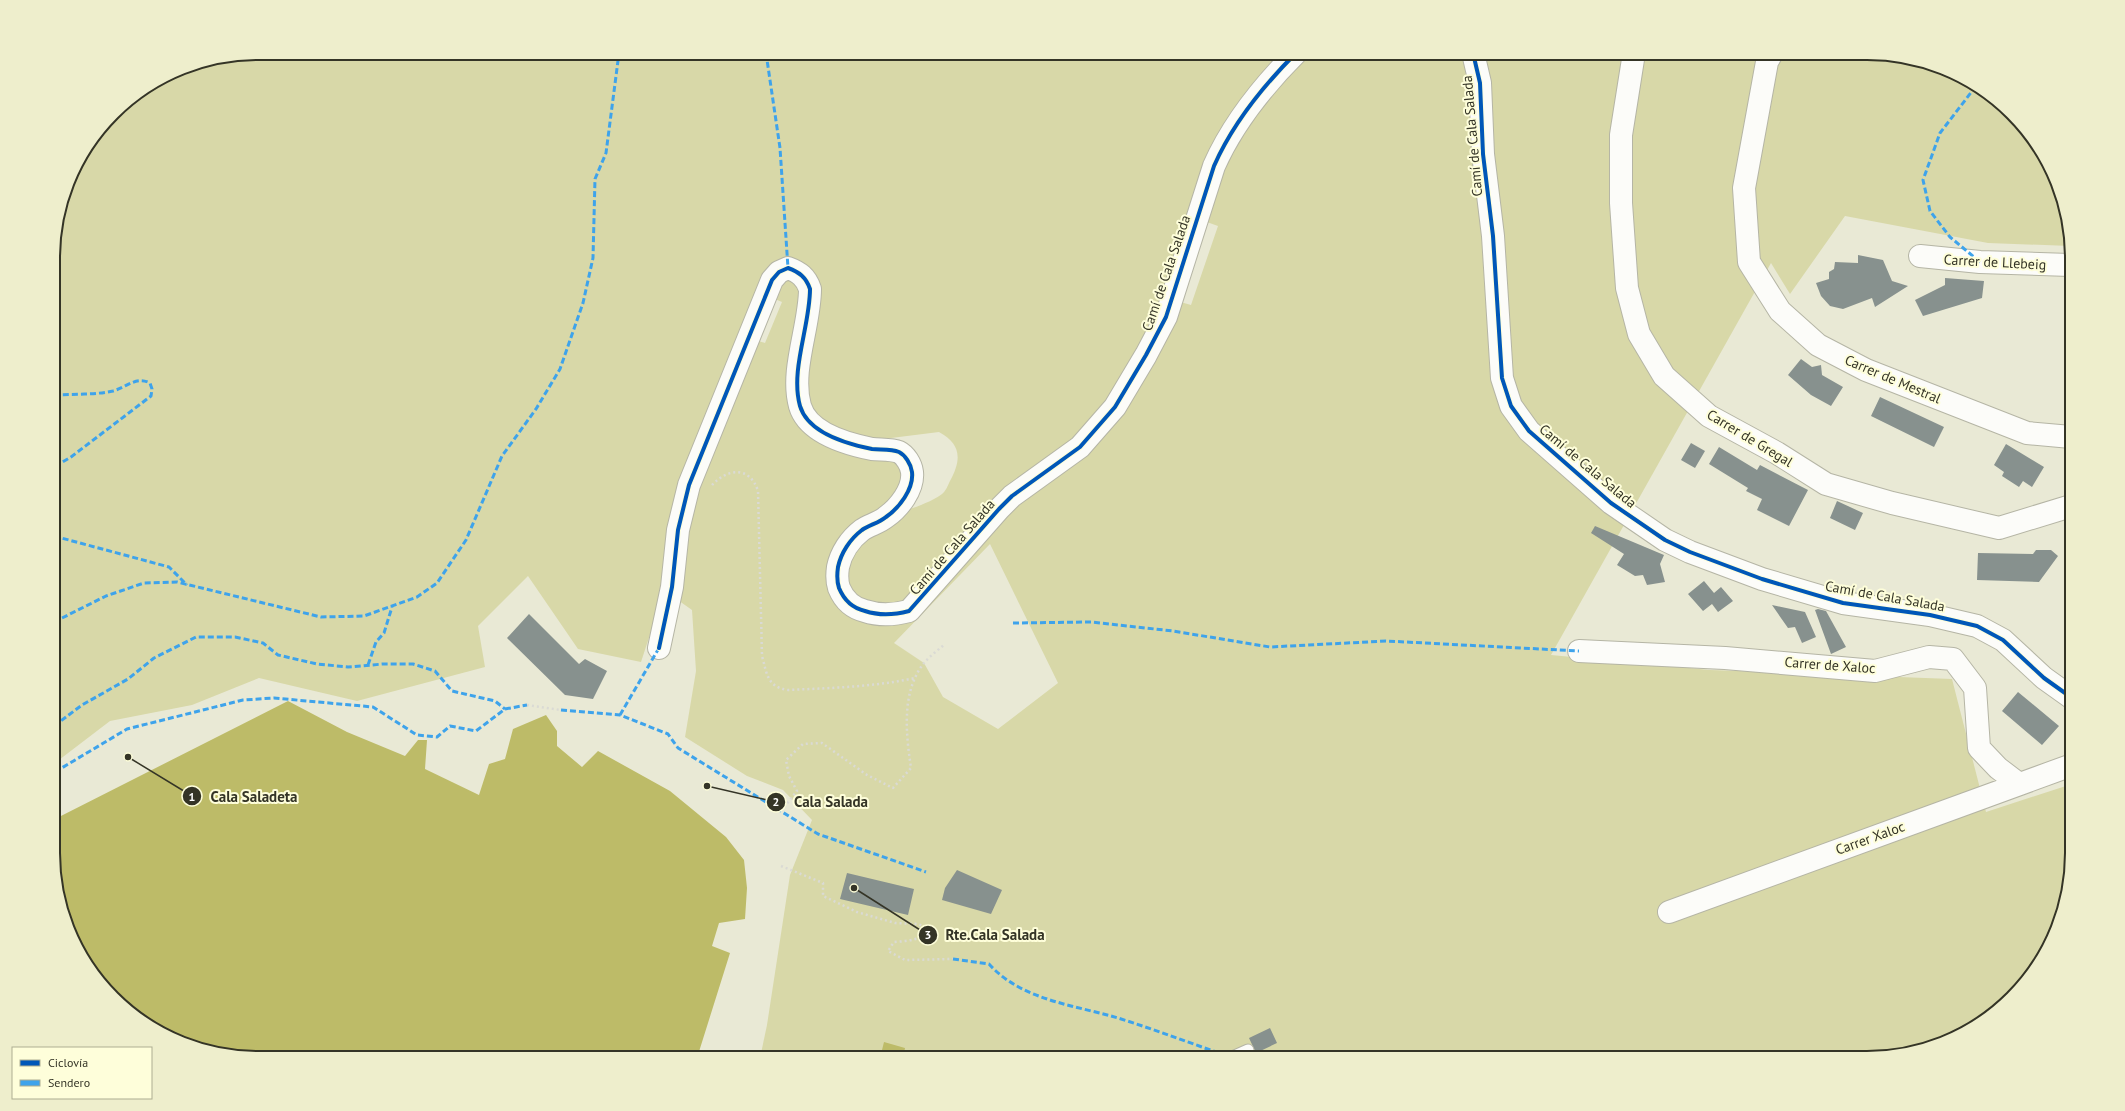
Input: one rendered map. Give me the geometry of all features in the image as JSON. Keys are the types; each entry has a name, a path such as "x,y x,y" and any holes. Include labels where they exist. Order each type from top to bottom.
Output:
{"street":[{"name":"Camí de Cala Salada","path":"659,648 672,587 678,530 689,484 772,280 782,269 788,268 801,275 807,281 810,289 798,372 798,392 802,412 817,428 830,435 872,449 899,452 915,470 910,486 901,501 886,517 856,536 846,547 840,560 837,573 838,585 843,596 852,606 864,611 889,615 909,611 920,601 957,554 1012,496 1080,447 1115,406 1146,355 1166,317 1220,150 1260,92 1290,60"},
{"name":"Camí de Cala Salada","path":"1475,60 1480,83 1483,154 1493,236 1502,378 1511,406 1529,431 1611,503 1665,540 1690,552 1762,579 1843,603 1930,615 1977,626 2003,640 2044,678 2065,693"},
{"name":"Carrer de Gregal","path":"1633,60 1621,136 1621,204 1627,288 1639,334 1664,376 1709,416 1777,453 1826,484 1892,503 1999,528 2065,508"},
{"name":"Carrer de Mestral","path":"1768,60 1744,188 1749,262 1780,311 1818,345 1866,370 2027,433 2065,436"},
{"name":"Carrer de Llebeig","path":"1920,256 1980,262 2065,265"},
{"name":"Carrer de Xaloc","path":"1580,651 1725,658 1875,671 1929,657 1953,659 1975,688 1979,748 1998,768 2019,784"},
{"name":"Carrer Xaloc","path":"1669,912 2065,768"}],"path":[{"path":"708,489 718,480 732,472 746,473 755,480 758,491 762,656 768,680 778,688 788,690 892,683 915,678"},
{"path":"781,811 797,791 789,776 786,760 803,744 822,743 867,775 892,788 911,768 907,743 907,709 915,678 924,663 945,644"},
{"path":"527,706 561,710"},
{"path":"781,866 823,882 822,896 857,912 895,923 918,924 931,930 925,936 912,941 894,942 888,951 905,960 953,959"}],"green space":[{"path":"245,60 1880,60 1918,67 1943,75 1977,93 1997,109 2016,128 2032,148 2050,182 2058,207 2065,246 1988,243 1845,216 1790,294 1771,263 1551,655 1710,670 1952,679 1986,812 2065,786 2065,866 2061,891 2050,929 2032,963 2007,993 1977,1018 1943,1036 1918,1044 1880,1051 761,1051 767,1025 790,875 812,820 783,790 747,776 685,737 696,671 692,610 675,598 659,607 641,662 578,649 528,576 478,626 485,667 357,701 259,678 192,705 110,721 60,759 60,245 67,207 75,182 93,148 109,128 128,109 148,93 182,75 207,67","holes":["1204,221 1218,226 1191,305 1177,301","770,297 782,302 765,343 753,339","939,432 952,442 955,447 958,459 954,473 947,488 938,497 905,511 918,468 883,439","990,544 1058,683 998,729 943,697 924,663 894,643"]}],"shaded area":[{"path":"288,701 347,732 405,756 418,740 427,740 425,769 479,795 489,764 505,759 513,729 546,715 557,731 557,746 582,767 598,751 670,791 726,837 744,860 747,888 745,919 719,923 712,946 730,953 699,1051 245,1051 207,1044 182,1036 148,1018 118,993 93,963 75,929 64,891 60,866 60,816"},
{"path":"884,1042 905,1048 904,1051 882,1051"}],"building":[{"path":"1858,255 1883,260 1892,281 1908,286 1875,307 1872,298 1843,309 1830,306 1821,296 1816,283 1829,279 1829,272 1834,269 1835,262 1858,263"},
{"path":"1945,278 1984,281 1982,298 1923,316 1915,300 1945,285"},
{"path":"1801,359 1812,367 1821,365 1822,375 1843,387 1831,406 1811,395 1788,375"},
{"path":"1880,397 1944,427 1934,447 1871,416"},
{"path":"1691,443 1705,451 1695,468 1681,460"},
{"path":"2006,444 2044,467 2032,487 2023,481 2019,487 2002,476 2004,472 1994,465"},
{"path":"1719,447 1757,470 1760,465 1808,490 1789,526 1757,510 1762,499 1746,491 1748,488 1709,464"},
{"path":"1837,501 1863,513 1855,530 1830,518"},
{"path":"1595,526 1664,555 1660,564 1665,582 1647,585 1643,575 1635,576 1617,565 1624,554 1591,533"},
{"path":"2036,550 2051,550 2058,556 2039,582 1977,580 1978,553 2033,554"},
{"path":"1704,581 1714,593 1721,587 1733,601 1718,612 1712,604 1703,611 1688,594"},
{"path":"1772,605 1805,612 1816,637 1802,643 1795,627 1788,628"},
{"path":"1818,609 1826,611 1846,647 1831,654 1815,610"},
{"path":"529,614 579,664 585,659 607,671 593,699 565,695 507,638"},
{"path":"2018,692 2059,726 2042,745 2002,711"},
{"path":"957,870 1002,890 991,914 942,900 945,888"},
{"path":"847,873 914,889 908,915 840,899"},
{"path":"1270,1028 1277,1043 1260,1051 1255,1051 1249,1038"}],"marked path":[{"path":"60,619 106,596 144,583 177,582 321,617 364,616 417,597 437,583 466,540 502,456 536,409 560,369 583,303 593,258 595,179 606,153 618,60"},
{"path":"767,60 780,148 788,268"},
{"path":"1973,91 1940,133 1923,180 1930,211 1950,237 1980,262"},
{"path":"60,395 91,394 113,391 136,381 145,381 150,383 152,389 151,396 71,457 60,463"},
{"path":"60,538 169,567 187,585"},
{"path":"368,665 376,642 384,633 392,607"},
{"path":"1013,623 1091,622 1173,631 1270,647 1386,641 1579,651"},
{"path":"60,722 82,705 128,679 154,658 196,637 235,637 263,643 278,655 317,664 348,667 383,664 413,664 435,671 452,691 495,701 505,709"},
{"path":"620,715 659,648"},
{"path":"60,769 127,729 243,700 274,698 373,707 417,735 437,737 450,726 476,731 505,709 527,705"},
{"path":"561,710 620,715 668,734 678,748 818,834 926,872"},
{"path":"953,959 989,964 1016,986 1049,1000 1118,1018 1213,1051"}],"cycle path":[{"path":"659,648 672,587 678,530 689,485 772,280 779,272 788,268 796,271 804,278 810,289 807,318 797,378 800,406 804,415 820,430 840,440 872,449 899,452 907,460 912,472 911,485 905,498 896,509 883,519 862,530 847,547 841,557 838,567 837,578 839,588 849,603 860,610 882,614 909,611 1012,496 1080,447 1115,407 1146,355 1166,317 1214,166 1222,150 1230,135 1250,106 1290,60"},
{"path":"1475,60 1480,83 1483,154 1493,236 1502,378 1511,406 1529,431 1611,503 1665,540 1690,552 1762,579 1843,603 1930,615 1977,626 2003,640 2044,678 2065,693"}],"place":[{"name":"Cala Saladeta","path":"128,757"},
{"name":"Cala Salada","path":"707,786"},
{"name":"Rte.Cala Salada","path":"854,888"}]}
